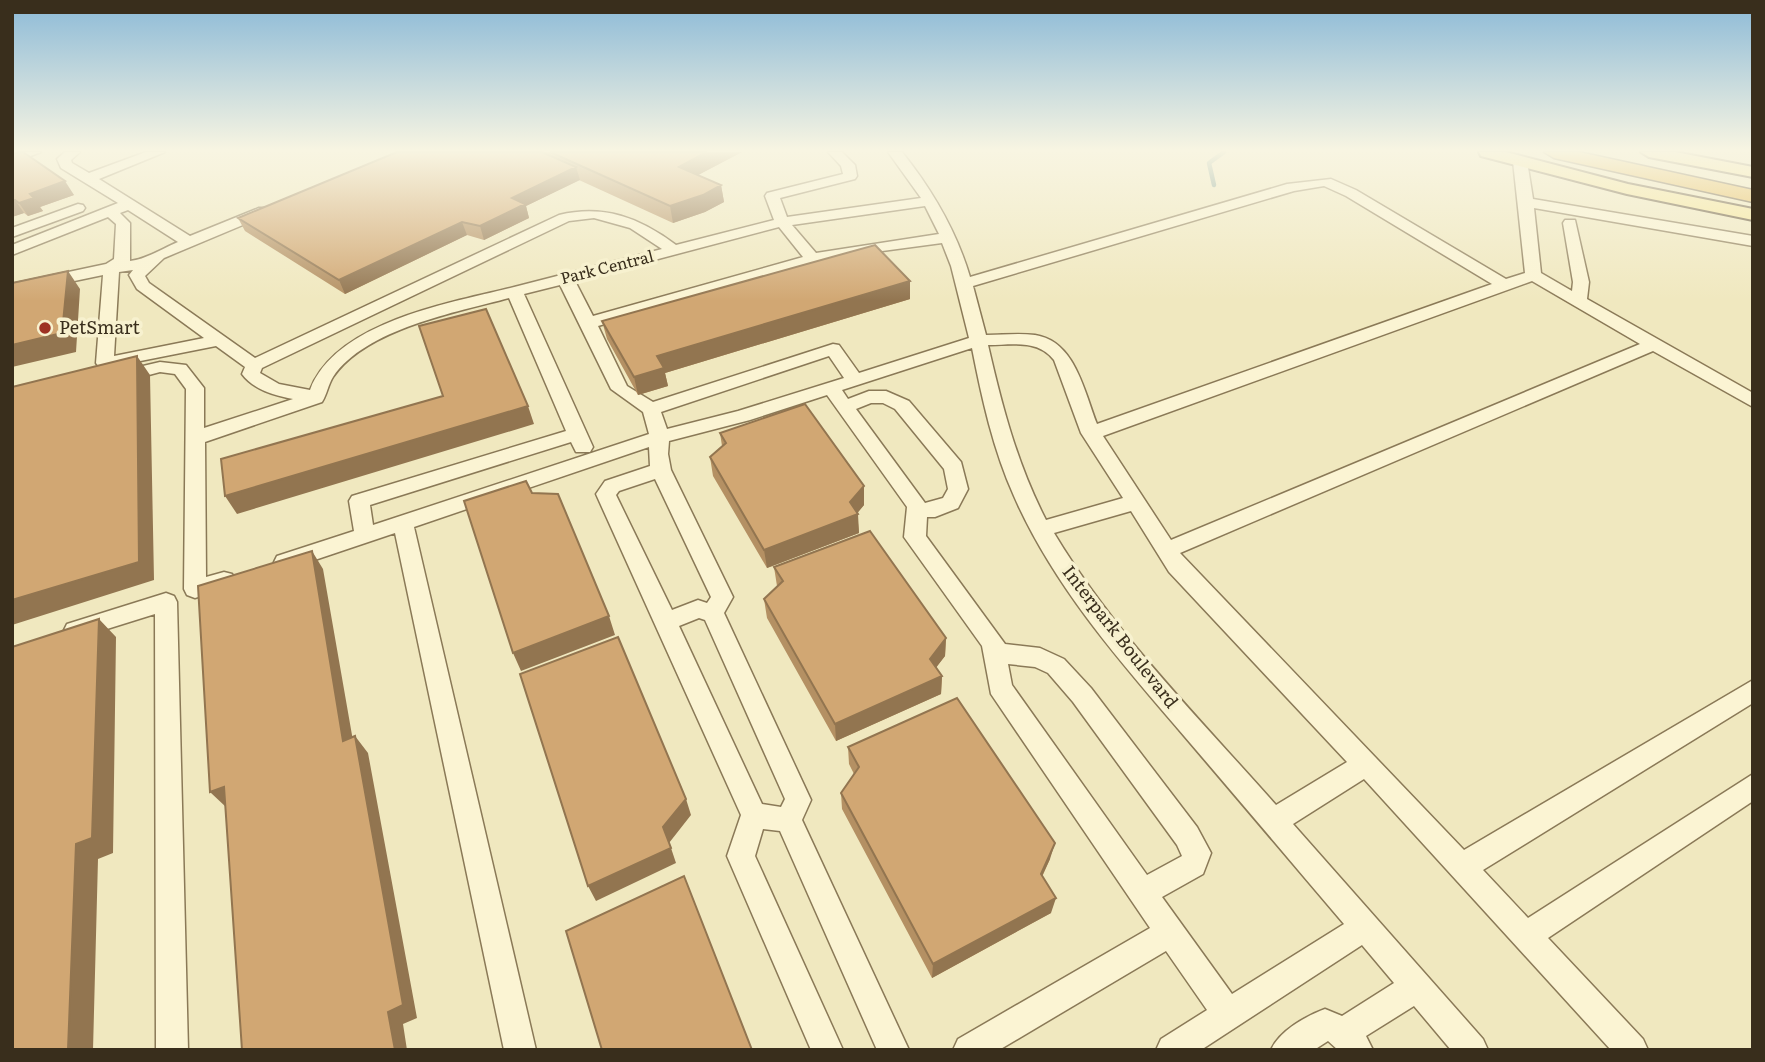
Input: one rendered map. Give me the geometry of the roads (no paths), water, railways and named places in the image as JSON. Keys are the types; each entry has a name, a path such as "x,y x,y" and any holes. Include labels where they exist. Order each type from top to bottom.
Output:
{"main road":[{"path":"1688,202 1753,215"}],"street":[{"path":"12,233 96,202"},
{"path":"126,202 190,243"},
{"path":"774,202 782,222 812,258"},
{"name":"Park Central","path":"316,398 327,373 350,351 409,321 513,291 782,222 926,202"},
{"name":"Interpark Boulevard","path":"930,202 950,237 966,283 998,422 1014,473 1041,529 1079,591 1131,657 1472,1050"},
{"path":"966,283 1243,202"},
{"path":"1367,202 1505,285"},
{"path":"1533,275 1526,202 1753,241"},
{"path":"12,250 129,204"},
{"path":"254,365 143,286 137,275 159,255 281,204"},
{"path":"110,211 123,223 106,363 219,340"},
{"path":"316,398 281,392 259,382 251,374 254,365 564,218 580,213 614,217 645,228 673,250"},
{"path":"1570,223 1581,282 1578,301"},
{"path":"588,323 812,258 950,237"},
{"path":"12,289 116,264 148,264"},
{"path":"1091,433 1533,275 1753,401"},
{"path":"565,278 620,389 651,409 660,437 658,454 661,470 722,597 713,613"},
{"path":"513,291 590,462"},
{"path":"320,335 350,351"},
{"path":"838,397 855,380 980,340 1034,340 1052,346 1062,359 1071,389 1091,433 1177,566 1632,1050"},
{"path":"1167,550 1655,344"},
{"path":"651,409 833,349 855,380"},
{"path":"106,380 160,367 180,369 195,388 195,589"},
{"path":"838,397 917,506 915,537 993,644 1000,687 1228,1014"},
{"path":"271,566 660,437 743,416 838,397 886,397 902,405 954,467 957,489 951,503 935,510 917,510"},
{"path":"195,438 316,398"},
{"path":"365,536 359,501 577,434"},
{"path":"661,470 612,486 606,494 754,816 740,856 827,1050"},
{"path":"1041,529 1136,502"},
{"path":"403,524 520,1050"},
{"path":"51,638 246,574"},
{"path":"166,602 172,1050"},
{"path":"666,621 698,609 713,613"},
{"path":"713,613 798,800 788,820"},
{"path":"995,654 1021,654 1040,658 1056,666 1082,695 1187,836 1197,853 1193,864 1142,893"},
{"path":"1462,867 1753,690"},
{"path":"1273,821 1366,764"},
{"path":"1526,936 1753,786"},
{"path":"754,816 788,820"},
{"path":"788,820 893,1050"},
{"path":"1172,1050 1365,927"},
{"path":"969,1050 1170,932"},
{"path":"1287,1050 1325,1024 1351,1041 1417,986"}],"place":[{"name":"PetSmart","path":"45,328"}]}
